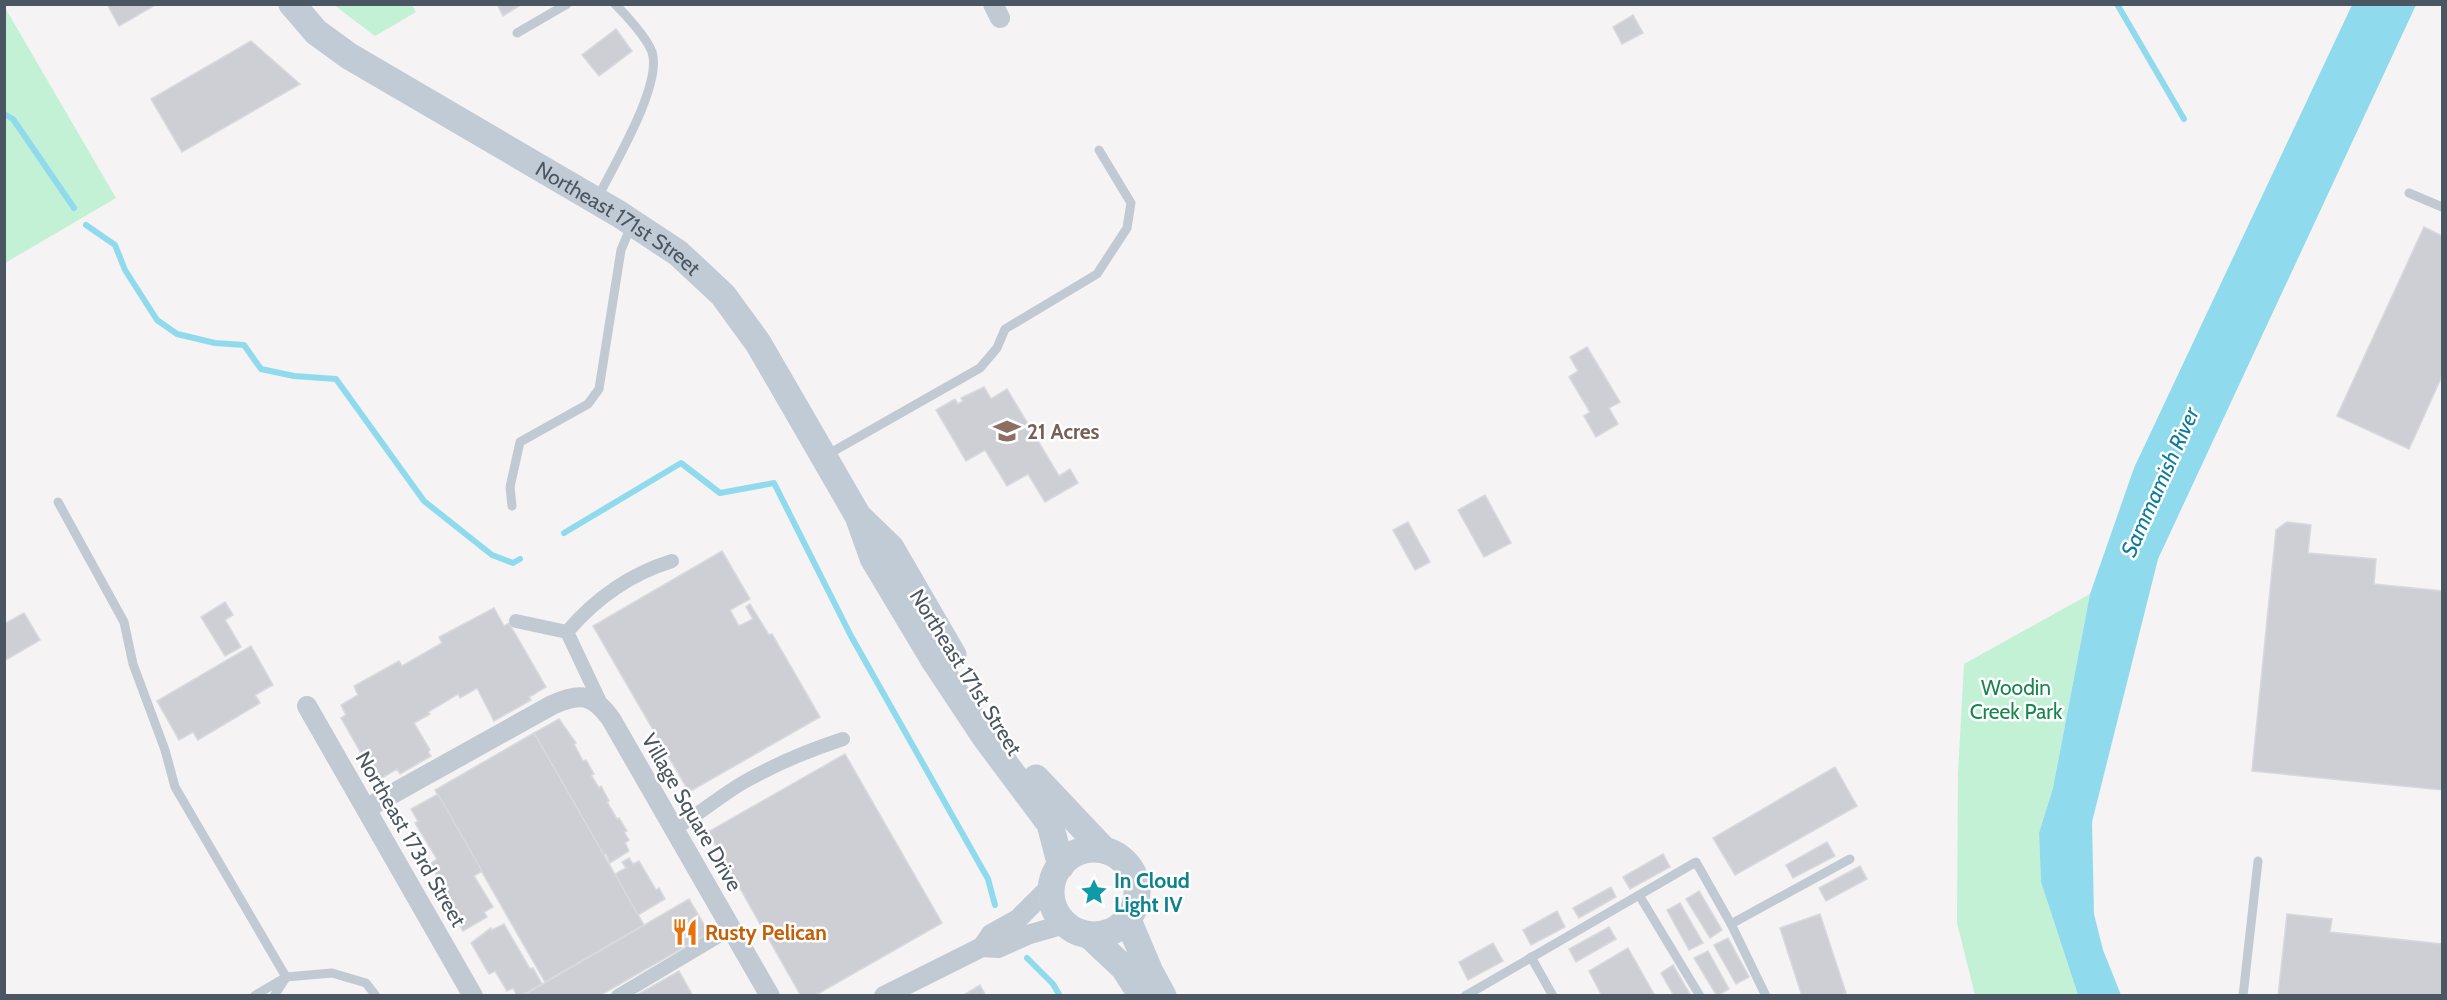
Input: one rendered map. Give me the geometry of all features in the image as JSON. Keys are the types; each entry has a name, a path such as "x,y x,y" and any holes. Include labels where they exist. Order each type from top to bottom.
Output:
{"main road":[{"name":"Northeast 171st Street","path":"292,4 316,32 349,56 632,222 678,253 723,295 758,343 824,457 858,516 873,558 934,660 985,737 1050,824 1056,876"},
{"name":"Northeast 171st Street","path":"858,516 891,548 950,650 1017,757 1104,850"},
{"path":"1089,849 1104,850 1118,856 1129,866 1136,879 1138,894 1135,908 1128,920 1117,930 1104,935 1090,936 1077,932 1065,924 1056,913 1051,900 1056,876 1077,853 1089,849"},
{"path":"1128,920 1163,996"},
{"path":"1090,936 1124,968 1142,996"}],"street":[{"path":"567,632 597,601 615,588 634,577 672,561"},
{"path":"516,621 567,632"},
{"path":"567,632 602,706"},
{"path":"367,808 567,698 580,696 591,699 602,706"},
{"name":"Northeast 173rd Street","path":"307,706 473,996"},
{"name":"Village Square Drive","path":"602,706 770,996"},
{"path":"674,829 752,778 789,759 843,739"},
{"path":"884,996 982,947 991,934 1018,919 1056,876"},
{"path":"982,947 998,948 1027,935 1065,924"},
{"path":"618,996 732,928"}],"lane":[{"path":"517,33 567,4"},
{"path":"596,201 632,132 651,84 652,53 630,18 615,4"},
{"path":"824,457 980,368 997,348 1005,329 1097,274 1127,228 1131,203 1099,150"},
{"path":"2409,193 2442,207"},
{"path":"512,506 510,487 520,442 588,404 598,389 621,250 632,222"},
{"path":"58,502 124,622 133,664 165,750 175,787 286,977"},
{"path":"1731,924 1850,859"},
{"path":"2243,996 2258,861"},
{"path":"1465,996 1696,862 1731,924 1766,996"},
{"path":"1639,895 1700,996"},
{"path":"1531,957 1553,996"},
{"path":"254,996 286,977 332,973 366,982 376,996"},
{"path":"274,996 286,977"}],"green space":[{"path":"334,5 412,5 416,12 375,36"},
{"path":"4,6 116,198 5,263 4,263"},
{"name":"Woodin Creek Park","path":"2090,594 2053,788 2039,833 2041,882 2078,995 1975,995 1957,923 1958,774 1964,664"}],"water":[{"name":"Sammamish River","path":"2352,5 2416,5 2158,559 2092,822 2094,914 2103,950 2121,995 2078,995 2041,882 2039,833 2053,788 2090,594 2134,468"}],"building":[{"path":"107,4 157,4 119,26"},
{"path":"497,4 522,4 503,16"},
{"path":"1633,15 1643,33 1622,44 1613,27"},
{"path":"616,29 632,51 599,76 582,55"},
{"path":"251,41 300,84 182,152 151,99"},
{"path":"2424,227 2442,236 2442,376 2409,449 2337,416"},
{"path":"1587,347 1620,402 1609,408 1618,424 1596,437 1584,416 1590,412 1569,377 1578,371 1570,357"},
{"path":"984,387 991,399 1007,389 1059,476 1070,469 1078,483 1045,502 1028,474 1007,486 985,450 966,461 936,410 955,399 958,404 963,401 961,398"},
{"path":"1485,495 1511,543 1484,557 1458,510"},
{"path":"1408,522 1430,562 1415,570 1393,530"},
{"path":"2287,522 2311,525 2308,553 2376,559 2374,584 2442,591 2442,790 2252,771 2276,530"},
{"path":"722,551 750,599 730,610 739,626 753,619 746,607 750,604 769,635 772,634 820,717 689,792 593,626"},
{"path":"225,602 233,615 225,620 241,647 225,656 201,617"},
{"path":"494,608 504,626 509,623 546,687 529,697 531,700 494,721 477,688 460,698 458,694 414,723 430,750 428,752 431,756 400,774 397,769 377,781 341,718 346,715 341,705 358,695 354,686 399,661 402,666 442,643 439,637"},
{"path":"24,613 40,640 4,661 4,624"},
{"path":"251,646 273,685 255,695 260,703 198,740 193,732 179,740 157,701"},
{"path":"559,719 576,743 574,744 583,761 586,760 594,774 591,775 599,788 601,786 617,819 619,818 627,831 624,832 629,840 625,843 629,851 610,863 534,733"},
{"path":"534,733 644,925 545,982 435,790"},
{"path":"845,754 942,923 814,996 801,996 708,832"},
{"path":"1835,767 1857,806 1735,875 1713,838"},
{"path":"438,794 482,871 474,876 493,907 484,912 487,917 463,931 443,896 447,894 430,864 437,859 415,823 418,821 411,809"},
{"path":"1827,842 1835,856 1793,878 1786,865"},
{"path":"1663,854 1670,867 1630,889 1623,877"},
{"path":"629,858 633,864 639,861 656,890 659,888 665,899 638,915 615,874 626,868 622,862"},
{"path":"1860,866 1867,879 1826,901 1819,888"},
{"path":"1611,887 1616,897 1579,918 1573,908"},
{"path":"1699,891 1722,930 1710,938 1686,899"},
{"path":"689,899 709,933 599,996 522,996"},
{"path":"1680,903 1703,943 1689,950 1667,910"},
{"path":"1557,911 1565,927 1531,945 1523,930"},
{"path":"1820,914 1846,993 1838,996 1802,996 1780,928"},
{"path":"2287,914 2332,919 2330,932 2442,944 2442,996 2278,996"},
{"path":"504,924 530,969 533,968 542,984 521,996 517,996 513,988 507,991 495,971 489,974 471,943 491,928 492,930"},
{"path":"1609,927 1616,939 1576,962 1569,949"},
{"path":"1728,938 1749,977 1736,984 1714,945"},
{"path":"1493,943 1503,961 1468,980 1459,962"},
{"path":"1628,948 1655,996 1602,996 1589,971"},
{"path":"1708,951 1729,989 1717,996 1694,958"},
{"path":"1673,965 1691,996 1674,996 1661,973"},
{"path":"679,971 693,996 635,996"},
{"path":"980,985 986,996 962,996"}],"waterway":[{"path":"2117,4 2184,119"},
{"path":"4,114 13,119 74,208"},
{"path":"86,225 115,245 125,270 157,320 177,334 215,343 244,345 261,369 294,376 336,379 424,501 492,555 513,563 520,559"},
{"path":"564,533 681,463 720,493 774,483 851,636 988,879 995,905"},
{"path":"1027,958 1053,984 1060,996"}],"place":[{"name":"21 Acres","path":"1007,431"},
{"name":"In Cloud Light IV","path":"1094,892"},
{"name":"Rusty Pelican","path":"685,932"}]}
